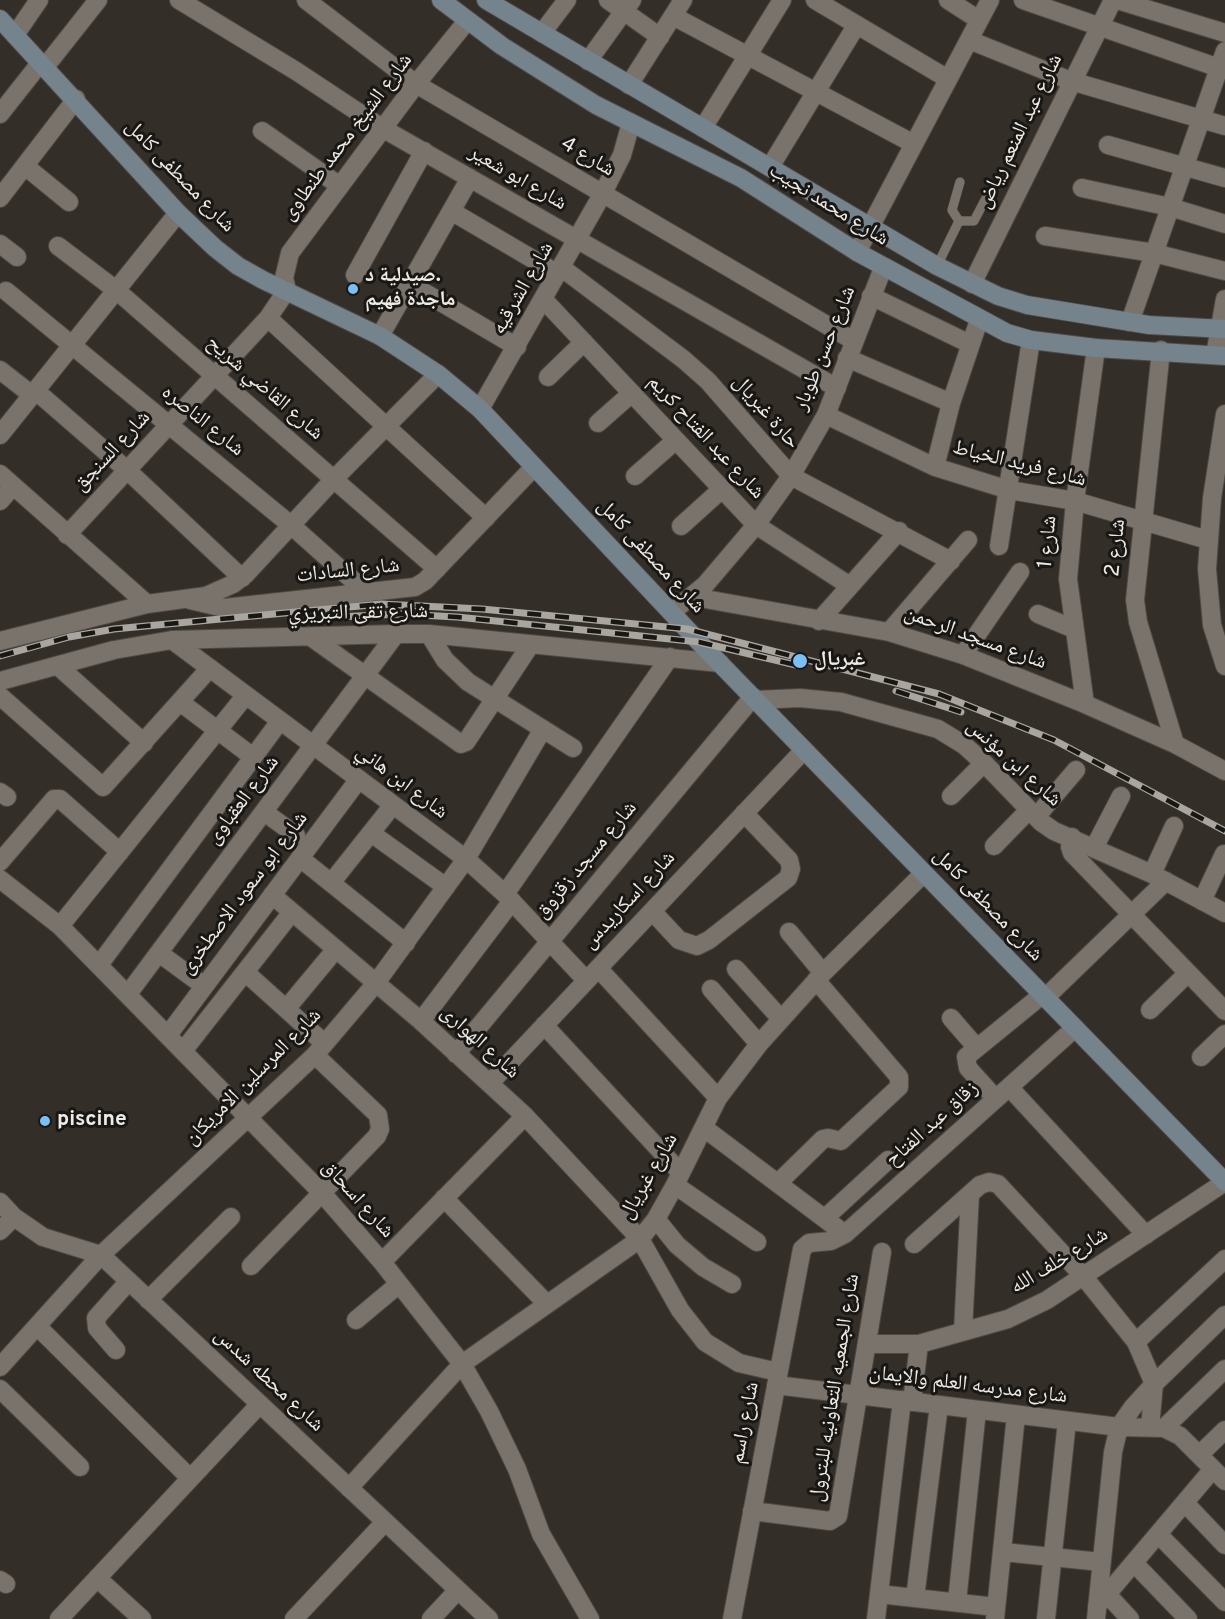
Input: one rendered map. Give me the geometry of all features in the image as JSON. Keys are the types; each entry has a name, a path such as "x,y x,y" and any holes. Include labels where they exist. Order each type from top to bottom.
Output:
{"main road":[{"name":"شارع محمد نجيب","path":"441,0 502,46 580,95 741,178 884,268 1007,333 1031,340 1096,348 1161,350 1220,356"},
{"name":"شارع محمد نجيب","path":"486,0 938,266 998,296 1027,305 1130,322 1222,329"},
{"name":"شارع مصطفى كامل","path":"0,19 76,99 178,213 238,266 380,336 438,374 480,409 754,699 1225,1182"},
{"path":"502,46 518,19"}],"street":[{"path":"15,35 39,0"},
{"path":"0,114 98,0"},
{"name":"شارع ابو شعير","path":"179,0 296,70 382,128 837,387"},
{"name":"شارع 4","path":"306,0 416,84 854,341"},
{"path":"542,33 567,0"},
{"path":"608,0 628,6 660,37"},
{"path":"704,128 782,0"},
{"path":"815,0 948,79"},
{"path":"948,0 979,20"},
{"path":"857,252 990,0"},
{"path":"1023,0 1098,28 1223,63 1130,322"},
{"name":"شارع عبد المنعم رياض","path":"972,284 1113,0"},
{"path":"1118,0 1225,33"},
{"path":"630,85 680,4 748,56 914,144"},
{"path":"588,61 628,6"},
{"name":"شارع الشيخ محمد طنطاوى","path":"286,290 284,278 290,254 382,128 467,21"},
{"path":"770,167 856,26"},
{"path":"969,40 1071,81 1225,126"},
{"path":"0,198 76,99"},
{"name":"شارع الشرقيه","path":"480,409 603,193 622,155 631,123"},
{"path":"262,131 340,186"},
{"path":"1108,145 1225,178"},
{"path":"355,275 424,151"},
{"path":"25,166 69,202"},
{"path":"380,336 470,178"},
{"path":"1082,188 1170,207 1225,224"},
{"name":"حارة غبريال","path":"451,212 560,271 683,359 708,381 791,476 899,531 951,561"},
{"path":"0,435 178,213"},
{"path":"1045,236 1154,253 1225,271"},
{"path":"0,244 17,257"},
{"name":"شارع القاضي شريح","path":"58,246 116,291 437,569"},
{"name":"شارع حسن طوبار","path":"672,612 694,597 756,525 791,476 826,415 884,268"},
{"path":"410,284 517,347"},
{"name":"شارع السنجق","path":"67,535 268,318 286,290"},
{"name":"شارع الناصره","path":"6,291 292,525 366,592"},
{"path":"872,296 970,344"},
{"path":"1220,356 1225,299"},
{"name":"شارع عبد الفتاح كريم","path":"544,300 756,525 850,586"},
{"path":"268,318 486,518"},
{"path":"935,467 951,403 979,320"},
{"path":"999,546 1031,340"},
{"path":"548,377 584,342"},
{"name":"شارع 1","path":"1085,704 1068,579 1096,348"},
{"name":"شارع 2","path":"1161,350 1135,600 1136,611 1175,744"},
{"path":"847,358 951,403"},
{"path":"0,370 34,393 127,470 242,578"},
{"path":"0,641 147,604 189,599 225,588 242,578 334,479 438,374"},
{"path":"598,423 632,393"},
{"path":"1225,414 1219,499 1208,540 1216,569 1212,625 1225,666"},
{"name":"شارع فريد الخياط","path":"826,415 935,467 1009,490 1076,501 1208,540"},
{"path":"635,476 676,440"},
{"name":"شارع السادات","path":"189,599 224,608 415,587 437,569 534,466"},
{"path":"0,501 7,480 147,604"},
{"path":"681,526 722,489"},
{"path":"819,621 899,531"},
{"path":"889,632 968,540"},
{"path":"963,655 1020,573"},
{"name":"شارع مسجد الرحمن","path":"694,597 889,632 963,655 1085,704 1175,744 1225,771"},
{"path":"1038,614 1074,630"},
{"name":"شارع تقى التبريزي","path":"0,681 114,650 172,640 396,634 429,634 720,663"},
{"name":"شارع العقباوى","path":"128,994 396,634"},
{"path":"429,634 445,660 468,682 573,748"},
{"path":"311,637 460,744 466,742 531,644"},
{"name":"شارع ابن هاني","path":"172,640 466,859 509,897 551,940 592,974 718,1098"},
{"path":"421,1021 509,897 670,657"},
{"path":"57,666 144,743"},
{"path":"0,696 100,786 107,785 210,668"},
{"path":"60,926 246,695"},
{"name":"شارع ابن مؤنس","path":"754,699 819,700 884,713 938,729 984,763 1054,831 1159,877 1225,913"},
{"name":"شارع مسجد زقزوق","path":"456,1054 754,699"},
{"path":"180,702 253,757"},
{"path":"99,965 280,721"},
{"name":"شارع المرسلين الامريكان","path":"0,1367 101,1255 250,1118 320,1049 376,983 466,859 543,729"},
{"name":"شارع اسكاريدس","path":"490,1083 804,750"},
{"path":"951,796 984,763"},
{"path":"994,846 1033,813 1076,770"},
{"name":"شارع ابو سعود الاصطخرى","path":"168,1035 359,779"},
{"path":"1094,848 1121,796"},
{"path":"0,862 49,802 54,799 60,800 120,852"},
{"path":"331,883 393,805"},
{"path":"264,812 296,835"},
{"path":"652,910 679,940 698,946 709,940 788,878 791,869 789,860 744,813"},
{"path":"1146,1235 1002,1093 966,1066 966,1057 1044,996 1131,915 1159,877 1174,826"},
{"path":"371,833 446,887"},
{"path":"1072,837 1072,853 1225,1011"},
{"path":"1202,901 1224,854"},
{"path":"300,858 406,943"},
{"name":"شارع غبريال","path":"349,1488 462,1364 640,1239 656,1219 718,1098 759,1044 820,976 924,873"},
{"name":"شارع اسحاق","path":"0,879 60,926 128,994 322,1193 382,1262 462,1364 489,1411 517,1469 541,1534 590,1619"},
{"name":"شارع الهوارى","path":"272,895 421,1021 490,1083 525,1116 640,1239"},
{"path":"183,1051 292,912"},
{"path":"778,1183 823,1140 828,1138 841,1141 900,1087 899,1077 820,976 789,932"},
{"path":"286,1009 336,949"},
{"path":"159,953 204,986"},
{"path":"736,969 781,1019"},
{"path":"245,972 286,1009 378,1115 380,1122 377,1136 251,1266"},
{"path":"1150,1010 1188,973"},
{"path":"711,989 759,1044"},
{"path":"951,1018 977,1048"},
{"path":"544,1025 678,1179 757,1242"},
{"name":"زقاق عبد الفتاح","path":"814,1242 831,1241 845,1234 1075,1028"},
{"path":"1201,1057 1225,1034"},
{"path":"382,1262 525,1116"},
{"path":"704,1128 845,1234"},
{"path":"825,1218 888,1160"},
{"path":"914,1244 984,1182 998,1184 1084,1277 1136,1342 1154,1384 1157,1427"},
{"name":"شارع خلف الله","path":"867,1344 919,1344 1008,1319 1047,1300 1084,1277 1225,1182"},
{"path":"963,1331 970,1194"},
{"path":"444,1198 548,1304"},
{"name":"شارع محطه شدس","path":"0,1202 14,1217 43,1237 101,1255 489,1619"},
{"path":"0,1231 14,1217"},
{"path":"148,1300 231,1217"},
{"path":"656,1219 677,1245 703,1267 732,1284"},
{"name":"شارع مدرسه العلم والايمان","path":"640,1239 680,1311 705,1342 739,1363 777,1378 858,1395 1119,1427 1157,1427"},
{"name":"شارع راسم","path":"732,1619 800,1253 805,1246 814,1242"},
{"name":"شارع الجمعيه التعاونيه للبترول","path":"752,1511 830,1521 836,1518 882,1252"},
{"path":"1136,1342 1225,1259"},
{"path":"116,1350 97,1328 96,1318 129,1281"},
{"path":"356,1320 399,1284"},
{"path":"1100,1606 1101,1562 1113,1452 1119,1427 1132,1407 1225,1315"},
{"path":"37,1326 190,1478"},
{"path":"876,1619 907,1401 919,1344"},
{"path":"1157,1427 1225,1369"},
{"path":"0,1389 80,1467"},
{"path":"59,1619 260,1404"},
{"path":"915,1598 939,1405"},
{"path":"957,1602 977,1410"},
{"path":"879,1594 957,1602 996,1613 1016,1415"},
{"path":"1046,1619 1067,1421"},
{"path":"1100,1606 1185,1503 1219,1475 1179,1436 1157,1427"},
{"path":"1199,1455 1225,1430"},
{"path":"1185,1503 1225,1545"},
{"path":"294,1619 385,1522"},
{"path":"1158,1534 1225,1602"},
{"path":"1003,1552 1101,1562"},
{"path":"1134,1563 1188,1619"},
{"path":"97,1578 142,1619"},
{"path":"431,1619 458,1590"},
{"path":"1100,1606 1130,1619"}],"lane":[{"path":"959,222 952,210 960,182"},
{"path":"959,222 974,221 986,198"},
{"path":"938,266 959,222"}],"railway":[{"path":"0,656 69,637 114,629 381,604 482,609 687,629 939,694 1054,740 1225,831"},
{"path":"336,617 400,614 457,617 699,642 800,666"},
{"path":"896,691 961,712"}],"place":[{"name":"صيدلية د. ماجدة فهيم","path":"353,289"},
{"name":"غبريال","path":"800,661"},
{"name":"piscine","path":"45,1121"}]}
